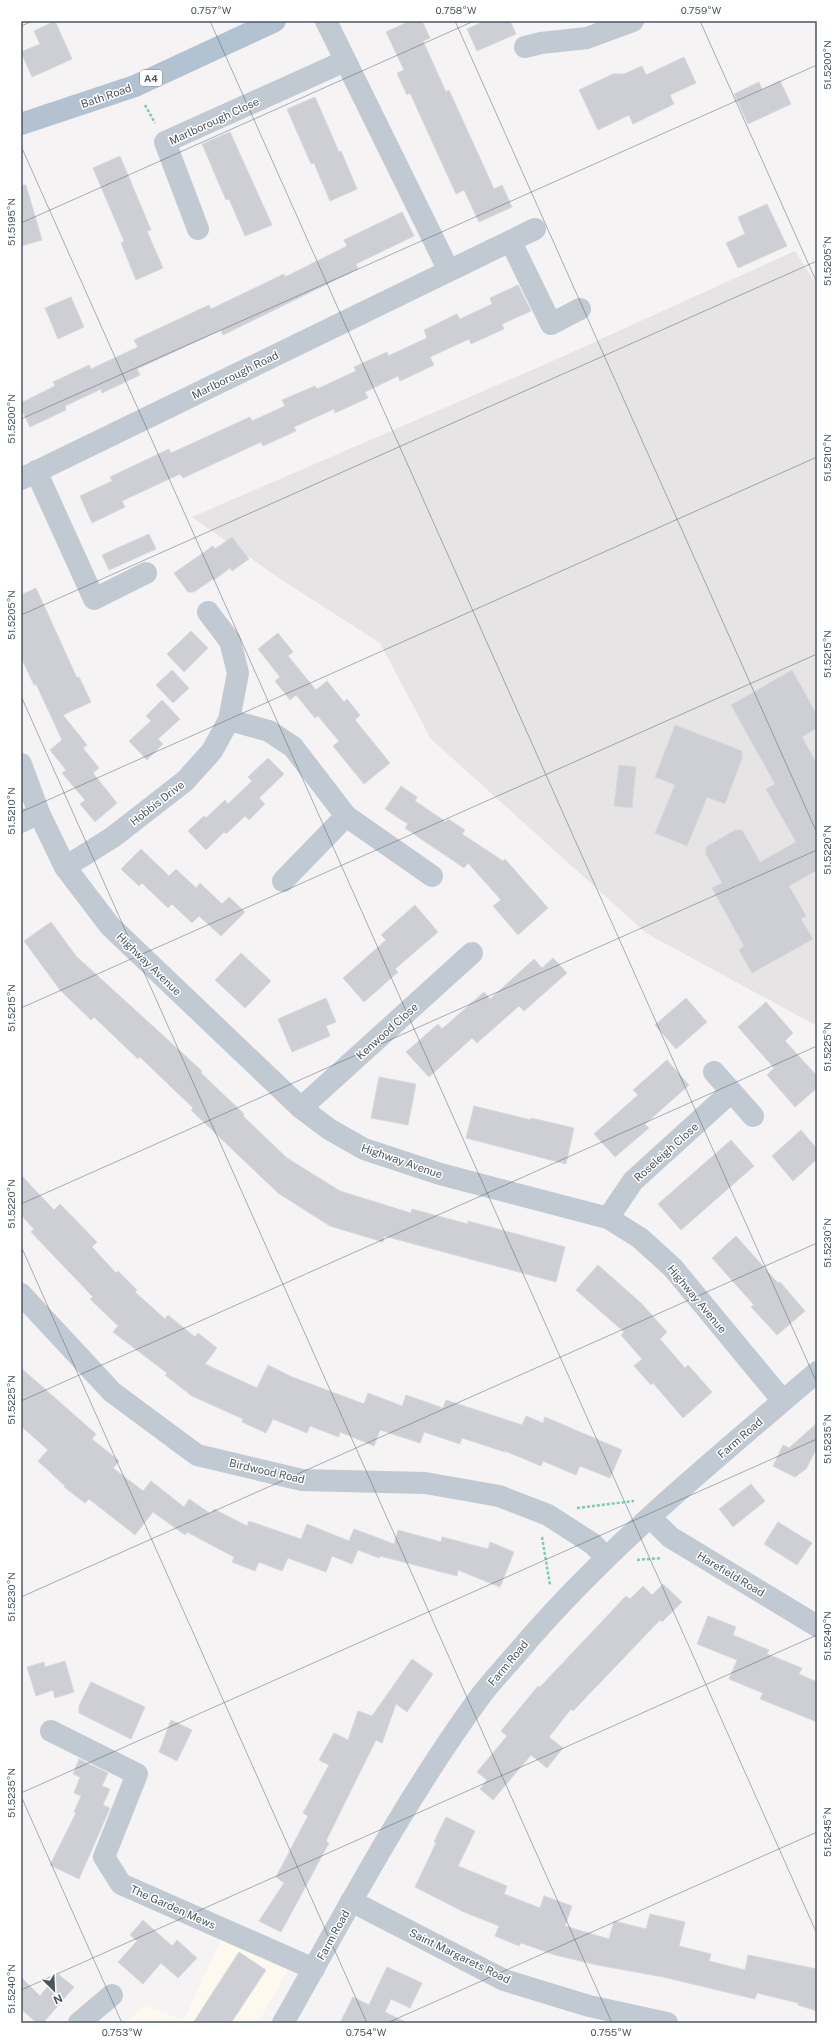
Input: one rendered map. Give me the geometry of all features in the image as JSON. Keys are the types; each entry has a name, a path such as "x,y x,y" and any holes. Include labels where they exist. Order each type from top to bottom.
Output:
{"main road":[{"name":"Bath Road","path":"21,124 135,86 275,21"}],"street":[{"path":"326,21 449,271"},
{"path":"525,47 542,43 587,38 633,21"},
{"name":"Marlborough Close","path":"198,229 165,142 345,61"},
{"name":"Marlborough Road","path":"28,475 511,242 535,229"},
{"path":"511,242 551,324 580,309"},
{"path":"28,475 94,599 146,573"},
{"name":"Hobbis Drive","path":"65,867 113,837 185,781 212,751 229,720 238,673 230,640 208,612"},
{"path":"229,720 269,730 293,747 346,816 432,876"},
{"name":"Highway Avenue","path":"21,764 30,818 110,926 301,1108 329,1129 364,1149 440,1174 608,1218 640,1238 672,1268 783,1401"},
{"path":"283,881 346,816"},
{"name":"Kenwood Close","path":"301,1108 472,954"},
{"path":"714,1072 753,1116"},
{"name":"Roseleigh Close","path":"608,1218 633,1181 731,1092"},
{"name":"Birdwood Road","path":"21,1294 112,1392 198,1455 302,1480 424,1483 499,1496 548,1515 593,1544 602,1561"},
{"name":"Farm Road","path":"283,2023 411,1800 483,1694 554,1609 602,1561 650,1516 817,1372"},
{"name":"Harefield Road","path":"650,1516 670,1537 817,1626"},
{"name":"The Garden Mews","path":"51,1731 137,1774 104,1857 121,1884 314,1969"},
{"name":"Saint Margarets Road","path":"352,1901 504,1980 589,2006 667,2023"},
{"path":"79,2023 112,1994"}],"path":[{"path":"142,99 165,142"},
{"path":"602,1561 700,1554"}],"shaded area":[{"path":"795,251 817,285 817,1026 646,933 431,739 380,643 282,580 192,517 546,364"},
{"path":"222,1937 291,1964 258,2023 124,2023 145,2006 184,2020"}],"building":[{"path":"55,21 72,59 32,77 21,52 40,44 34,31"},
{"path":"410,21 422,21 430,38 423,41 446,92 449,90 494,189 502,185 512,207 479,222 464,190 456,194 410,93 407,95 397,73 404,70 386,32"},
{"path":"485,21 510,21 516,34 477,51 467,29"},
{"path":"684,57 696,83 670,95 674,104 633,124 629,115 598,130 579,90 613,74 624,74 642,66 646,75"},
{"path":"780,81 791,104 748,124 734,94 759,82 762,90"},
{"path":"315,97 339,152 341,151 357,189 330,201 314,163 311,164 287,109"},
{"path":"230,132 272,225 245,236 229,199 226,200 202,144"},
{"path":"120,156 151,230 147,231 163,268 136,280 121,243 124,241 93,168"},
{"path":"21,185 26,185 42,240 21,246"},
{"path":"767,204 787,246 738,268 726,243 745,234 738,217"},
{"path":"402,212 414,236 356,264 358,269 223,335 221,330 137,369 140,375 102,393 101,389 65,406 66,410 30,427 21,408 21,403 55,386 53,382 89,365 91,369 138,347 134,340 209,305 211,309 284,274 285,277 347,246 344,240"},
{"path":"518,285 531,311 502,324 504,329 471,344 469,339 430,357 434,365 400,381 398,376 365,392 368,398 335,413 334,409 294,427 296,431 263,446 261,442 183,478 180,474 122,501 125,507 92,523 80,496 112,481 110,477 169,449 171,453 250,417 252,421 285,406 282,400 315,386 317,389 356,371 354,367 387,352 388,356 427,338 424,330 457,314 460,319 492,304 490,298"},
{"path":"71,297 84,327 58,339 45,308"},
{"path":"149,534 156,549 109,570 102,555"},
{"path":"232,537 249,559 232,571 230,568 194,592 188,592 174,573 213,546 215,549"},
{"path":"36,588 77,678 79,677 91,702 63,715 87,745 83,748 99,768 93,773 117,803 95,822 80,804 85,800 62,773 66,770 50,750 62,740 36,684 34,685 21,657 21,595"},
{"path":"191,631 208,648 184,672 167,654"},
{"path":"278,633 293,652 288,656 316,690 327,681 344,702 347,699 360,715 355,720 390,763 364,784 333,746 339,741 318,716 315,718 296,695 290,700 275,681 280,677 258,649"},
{"path":"172,670 189,688 173,703 156,685"},
{"path":"792,670 817,715 817,728 802,737 817,764 817,870 789,886 806,916 801,919 813,939 752,973 739,950 744,946 712,888 722,883 706,854 706,847 735,830 742,830 760,862 796,842 766,789 775,784 731,705"},
{"path":"162,700 180,719 158,739 163,744 147,760 129,741 151,721 146,716"},
{"path":"675,725 742,751 742,758 725,804 707,797 687,846 655,833 675,785 655,777"},
{"path":"268,758 284,774 259,798 265,804 249,820 245,816 226,834 224,832 206,850 188,831 204,816 206,818 225,800 228,804 252,781 248,777"},
{"path":"619,765 636,767 632,808 614,806"},
{"path":"401,786 417,797 415,801 446,822 448,819 465,830 462,834 503,861 505,859 548,908 518,935 493,906 501,900 468,863 464,868 405,828 408,824 385,809"},
{"path":"141,849 169,876 176,869 196,888 200,883 222,904 229,897 245,912 221,936 199,916 192,923 172,904 168,908 142,883 139,886 121,869"},
{"path":"415,905 438,932 395,969 398,972 364,1002 343,978 386,940 381,935"},
{"path":"51,922 76,956 202,1071 201,1073 244,1114 243,1116 287,1158 340,1191 411,1213 412,1209 468,1224 468,1221 565,1247 556,1282 384,1236 383,1242 330,1226 278,1193 191,1110 193,1108 140,1057 138,1059 94,1017 91,1020 60,990 24,941"},
{"path":"241,953 271,981 245,1008 215,980"},
{"path":"553,958 567,973 524,1011 519,1006 477,1043 472,1038 429,1077 406,1052 438,1024 442,1029 484,992 490,999 534,959 542,968"},
{"path":"326,998 336,1022 326,1026 330,1036 292,1052 278,1019"},
{"path":"686,998 707,1022 676,1049 655,1025"},
{"path":"766,1002 793,1033 785,1041 817,1076 817,1088 795,1107 767,1075 774,1068 738,1027"},
{"path":"667,1060 689,1085 645,1124 649,1128 615,1157 594,1134 638,1095 633,1090"},
{"path":"379,1077 416,1084 408,1125 371,1118"},
{"path":"474,1106 531,1120 531,1118 574,1128 566,1164 466,1138"},
{"path":"801,1130 817,1149 817,1159 793,1181 772,1156"},
{"path":"731,1140 754,1166 681,1230 658,1204"},
{"path":"21,1175 54,1210 60,1204 97,1242 92,1247 116,1273 118,1271 137,1290 135,1292 165,1319 168,1315 195,1337 198,1333 217,1348 205,1364 257,1388 268,1365 292,1377 364,1404 368,1393 402,1406 406,1395 443,1408 446,1400 522,1425 526,1416 543,1423 545,1417 622,1450 610,1478 580,1466 576,1475 543,1461 541,1466 505,1451 462,1438 460,1444 424,1432 420,1443 380,1430 374,1446 340,1432 339,1437 310,1426 307,1433 273,1419 266,1433 242,1422 243,1419 192,1396 165,1375 167,1373 113,1332 118,1326 90,1299 93,1297 31,1232 34,1229 21,1215"},
{"path":"736,1236 778,1283 780,1282 805,1311 777,1335 751,1307 754,1305 712,1258"},
{"path":"598,1265 641,1303 667,1332 660,1339 685,1368 688,1365 712,1392 683,1418 653,1383 651,1385 634,1366 642,1359 621,1335 624,1332 576,1290"},
{"path":"21,1368 96,1434 92,1439 119,1461 113,1468 143,1491 151,1481 184,1507 189,1499 211,1514 214,1509 247,1526 249,1521 301,1539 307,1524 349,1541 354,1529 394,1544 398,1530 441,1542 442,1537 488,1549 490,1542 514,1552 500,1587 458,1570 457,1576 380,1556 379,1558 358,1550 352,1564 332,1556 326,1572 288,1558 282,1571 259,1562 255,1571 232,1562 234,1557 187,1532 185,1535 153,1512 135,1535 89,1499 85,1503 64,1487 65,1486 38,1461 48,1450 21,1426"},
{"path":"817,1423 817,1448 806,1469 795,1477 773,1466 783,1445 789,1448"},
{"path":"751,1484 765,1501 733,1527 719,1509"},
{"path":"778,1522 812,1543 797,1565 764,1544"},
{"path":"663,1584 682,1602 662,1622 660,1620 573,1711 571,1709 549,1737 563,1748 547,1768 531,1755 493,1800 480,1789 487,1780 477,1772 507,1736 501,1731 538,1686 540,1687 626,1596 630,1599 643,1586 652,1595"},
{"path":"708,1616 736,1627 733,1635 769,1650 767,1654 802,1668 799,1674 817,1682 817,1722 760,1699 763,1693 729,1679 737,1660 697,1644"},
{"path":"412,1659 433,1674 407,1712 396,1704 382,1743 376,1740 326,1841 329,1843 281,1932 259,1921 284,1883 276,1877 308,1816 303,1813 329,1765 319,1760 334,1733 348,1740 358,1711 372,1716"},
{"path":"65,1661 74,1692 55,1698 53,1690 36,1696 27,1667 44,1662 45,1667"},
{"path":"91,1682 145,1707 131,1739 79,1713 79,1706"},
{"path":"171,1720 192,1730 177,1761 159,1752"},
{"path":"79,1759 108,1773 102,1786 110,1789 103,1805 110,1808 79,1879 50,1865 76,1813 74,1812 81,1796 74,1793 80,1777 73,1774"},
{"path":"446,1817 475,1831 458,1866 507,1886 504,1894 540,1908 544,1896 572,1906 565,1926 609,1939 614,1921 646,1929 650,1914 685,1922 679,1946 711,1954 709,1961 745,1970 748,1955 817,1969 817,2011 798,2005 798,2003 757,1993 755,1999 663,1977 597,1965 555,1955 521,1943 519,1946 495,1936 499,1926 464,1912 415,1887 436,1843 434,1842"},
{"path":"143,1920 172,1946 177,1940 197,1958 178,1978 161,1963 143,1984 118,1962 137,1941 130,1935"},
{"path":"239,1952 266,1970 231,2023 193,2023"},
{"path":"387,1967 422,1983 410,2008 391,1999 385,2012 407,2023 340,2023 353,1997 369,2005"},
{"path":"58,1974 74,1987 43,2023 37,2023 21,2009 21,1977 40,1996"}]}
